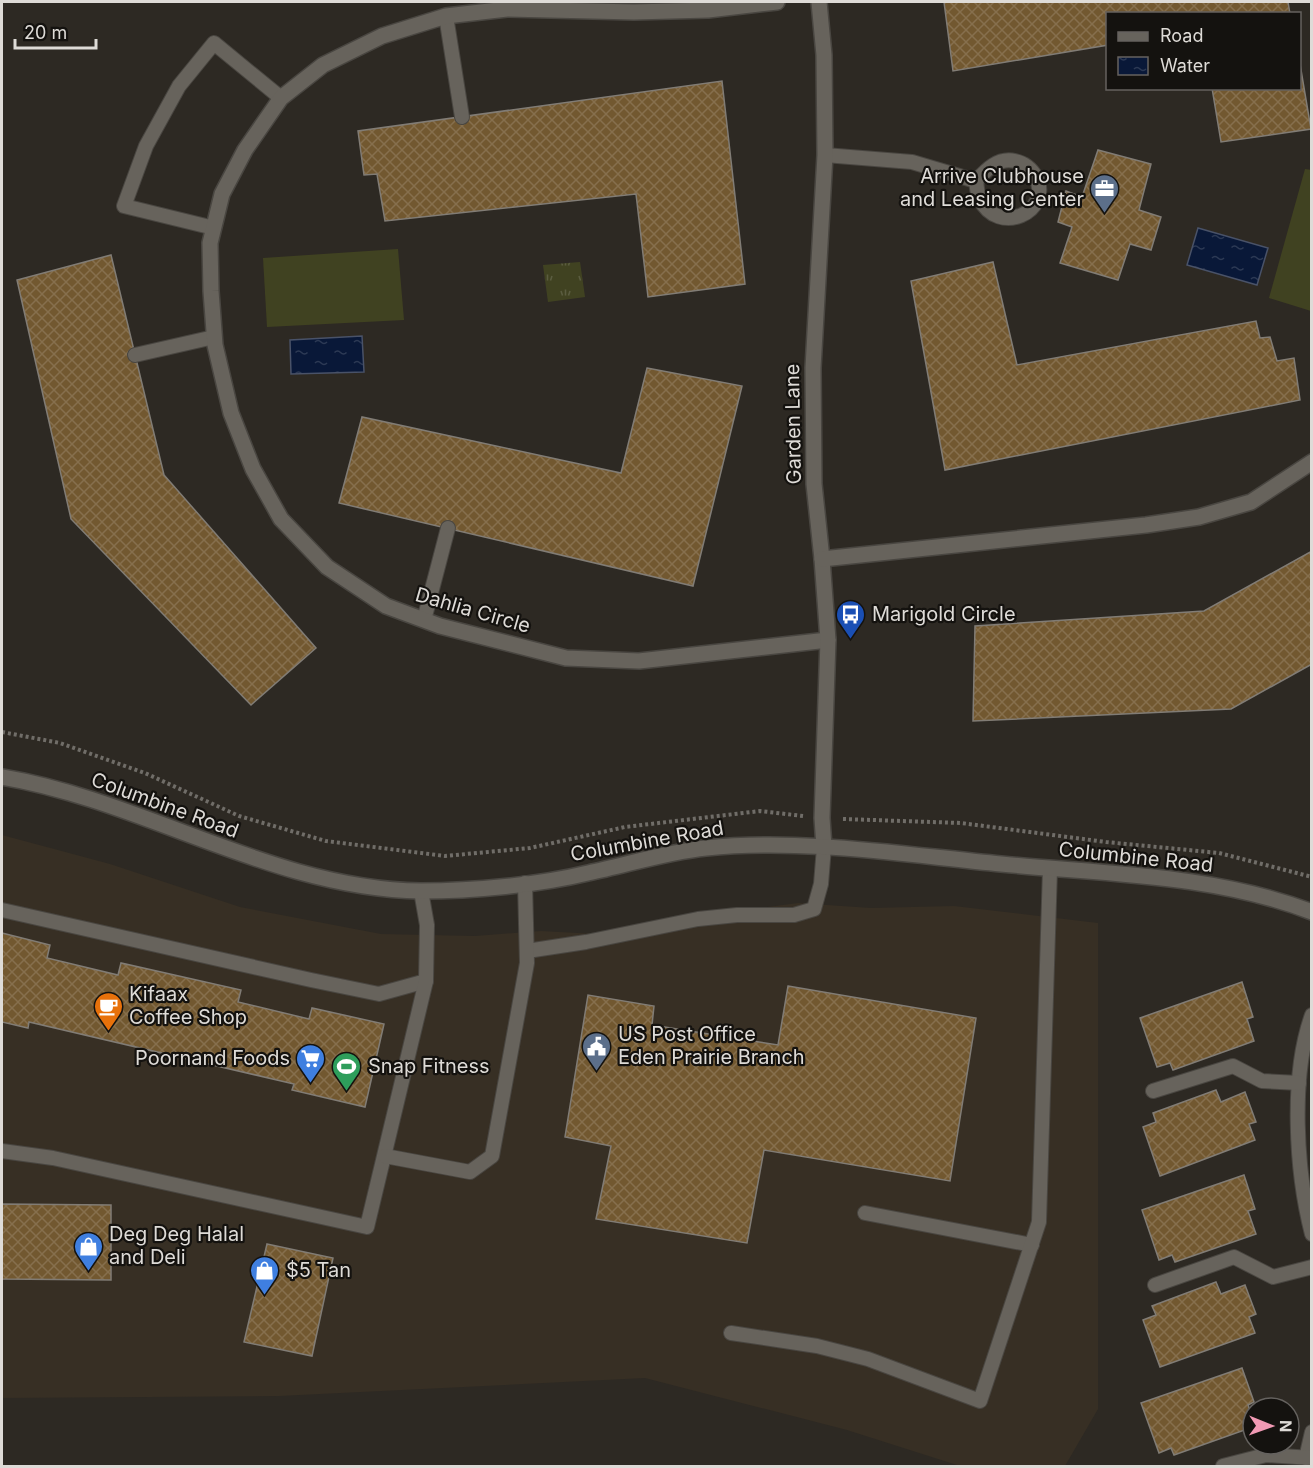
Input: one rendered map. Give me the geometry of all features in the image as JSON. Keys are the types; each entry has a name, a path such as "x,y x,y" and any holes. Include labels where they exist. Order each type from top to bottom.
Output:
{"street":[{"name":"Dahlia Circle","path":"777,2 708,10 634,12 572,6 507,9 446,16 382,36 322,65 281,98 245,150 222,194 210,243 210,291 214,336 231,413 253,469 281,519 327,567 386,606 440,627 566,658 639,661 828,640"},
{"name":"Garden Lane","path":"819,2 824,55 825,155 813,368 814,484 828,640 822,818 824,847"},
{"path":"822,559 1146,525 1199,517 1251,502 1311,462"},
{"name":"Columbine Road","path":"2,777 93,801 256,860 332,879 381,888 421,891 525,883 586,874 642,859 706,848 824,847 1166,879 1226,888 1288,903 1311,912"}],"lane":[{"path":"446,16 462,117"},
{"path":"214,228 124,206 146,146 179,86 214,43 281,98"},
{"path":"825,155 912,162 976,181"},
{"path":"1010,160 1023,163 1033,171 1039,184 1038,198 1029,212 1015,218 1000,219 988,211 979,198 976,181 998,162 1010,160"},
{"path":"135,356 214,336"},
{"path":"424,621 448,528"},
{"path":"527,951 586,942 698,919 737,915 794,915 814,909 821,884 824,847"},
{"path":"731,1333 817,1346 868,1359 980,1401 1040,1222 1050,869"},
{"path":"385,1156 470,1172 492,1156 527,963 525,883"},
{"path":"2,1151 53,1158 367,1227 426,981 427,925 421,891"},
{"path":"2,910 311,981 379,994 426,981"},
{"path":"1311,1015 1307,1027 1299,1083 1305,1160 1304,1203 1311,1233"},
{"path":"1153,1092 1233,1066 1262,1081 1299,1083"},
{"path":"864,1213 1032,1245"},
{"path":"1155,1285 1234,1257 1273,1277 1311,1267"},
{"path":"1223,1467 1266,1455 1309,1458 1311,1432"}],"path":[{"path":"2,732 60,743 145,773 239,816 315,838 445,856 530,848 625,827 760,811 822,818 961,823 1106,842 1219,853 1311,877"}],"shaded area":[{"path":"2,835 110,864 240,907 381,934 475,936 541,931 614,935 705,915 798,903 871,908 954,906 1098,923 1098,1409 1065,1466 960,1466 847,1430 645,1378 279,1396 2,1398"}],"green space":[{"path":"1305,169 1312,170 1311,311 1269,298"},
{"path":"398,249 404,320 267,327 263,258"},
{"path":"580,262 585,297 548,302 543,265"}],"water":[{"path":"1198,228 1268,248 1257,285 1187,265"},
{"path":"362,336 364,372 291,374 290,340"}],"building":[{"path":"944,2 1288,2 1290,12 1106,12 1106,45 953,71"},
{"path":"1301,70 1311,129 1221,142 1212,90 1301,90"},
{"path":"722,81 745,284 648,297 636,194 385,221 377,174 364,175 358,131"},
{"name":"Arrive Clubhouse and Leasing Center","path":"1098,150 1151,164 1139,210 1161,217 1151,250 1130,244 1118,280 1060,263 1072,227 1058,222 1066,191 1082,197"},
{"path":"111,255 164,475 316,648 251,705 71,519 17,280"},
{"path":"993,262 1017,365 1256,321 1260,338 1270,337 1277,361 1294,358 1300,400 945,470 911,281"},
{"path":"647,368 742,386 693,586 339,503 362,417 621,473"},
{"path":"1312,551 1312,664 1231,709 973,721 975,626 1204,611"},
{"path":"2,933 50,945 47,958 118,975 121,963 241,990 238,1002 309,1019 312,1008 384,1024 365,1107 292,1090 294,1084 29,1022 28,1028 2,1022"},
{"path":"1242,982 1253,1017 1247,1019 1254,1041 1173,1070 1170,1063 1157,1067 1140,1018"},
{"path":"788,986 976,1018 950,1181 764,1150 747,1243 596,1219 611,1146 565,1137 588,995 654,1006 652,1025 778,1045"},
{"path":"1216,1090 1221,1102 1245,1092 1256,1122 1249,1124 1255,1140 1160,1176 1143,1127 1156,1122 1153,1113"},
{"path":"1244,1175 1255,1209 1248,1211 1256,1234 1175,1262 1172,1255 1159,1260 1142,1210"},
{"path":"2,1204 111,1205 111,1280 2,1279"},
{"path":"267,1244 333,1258 312,1356 244,1342"},
{"path":"1216,1282 1221,1294 1245,1285 1256,1314 1249,1317 1255,1333 1160,1367 1143,1320 1156,1315 1152,1306"},
{"path":"1242,1368 1252,1396 1241,1396 1241,1431 1174,1455 1171,1448 1159,1453 1141,1403"}],"place":[{"name":"Arrive Clubhouse and Leasing Center","path":"1105,214"},
{"name":"Marigold Circle","path":"851,640"},
{"name":"Kifaax Coffee Shop","path":"108,1032"},
{"name":"US Post Office Eden Prairie Branch","path":"597,1072"},
{"name":"Poornand Foods","path":"311,1084"},
{"name":"Snap Fitness","path":"347,1092"},
{"name":"Deg Deg Halal and Deli","path":"88,1272"},
{"name":"$5 Tan","path":"265,1296"}]}
